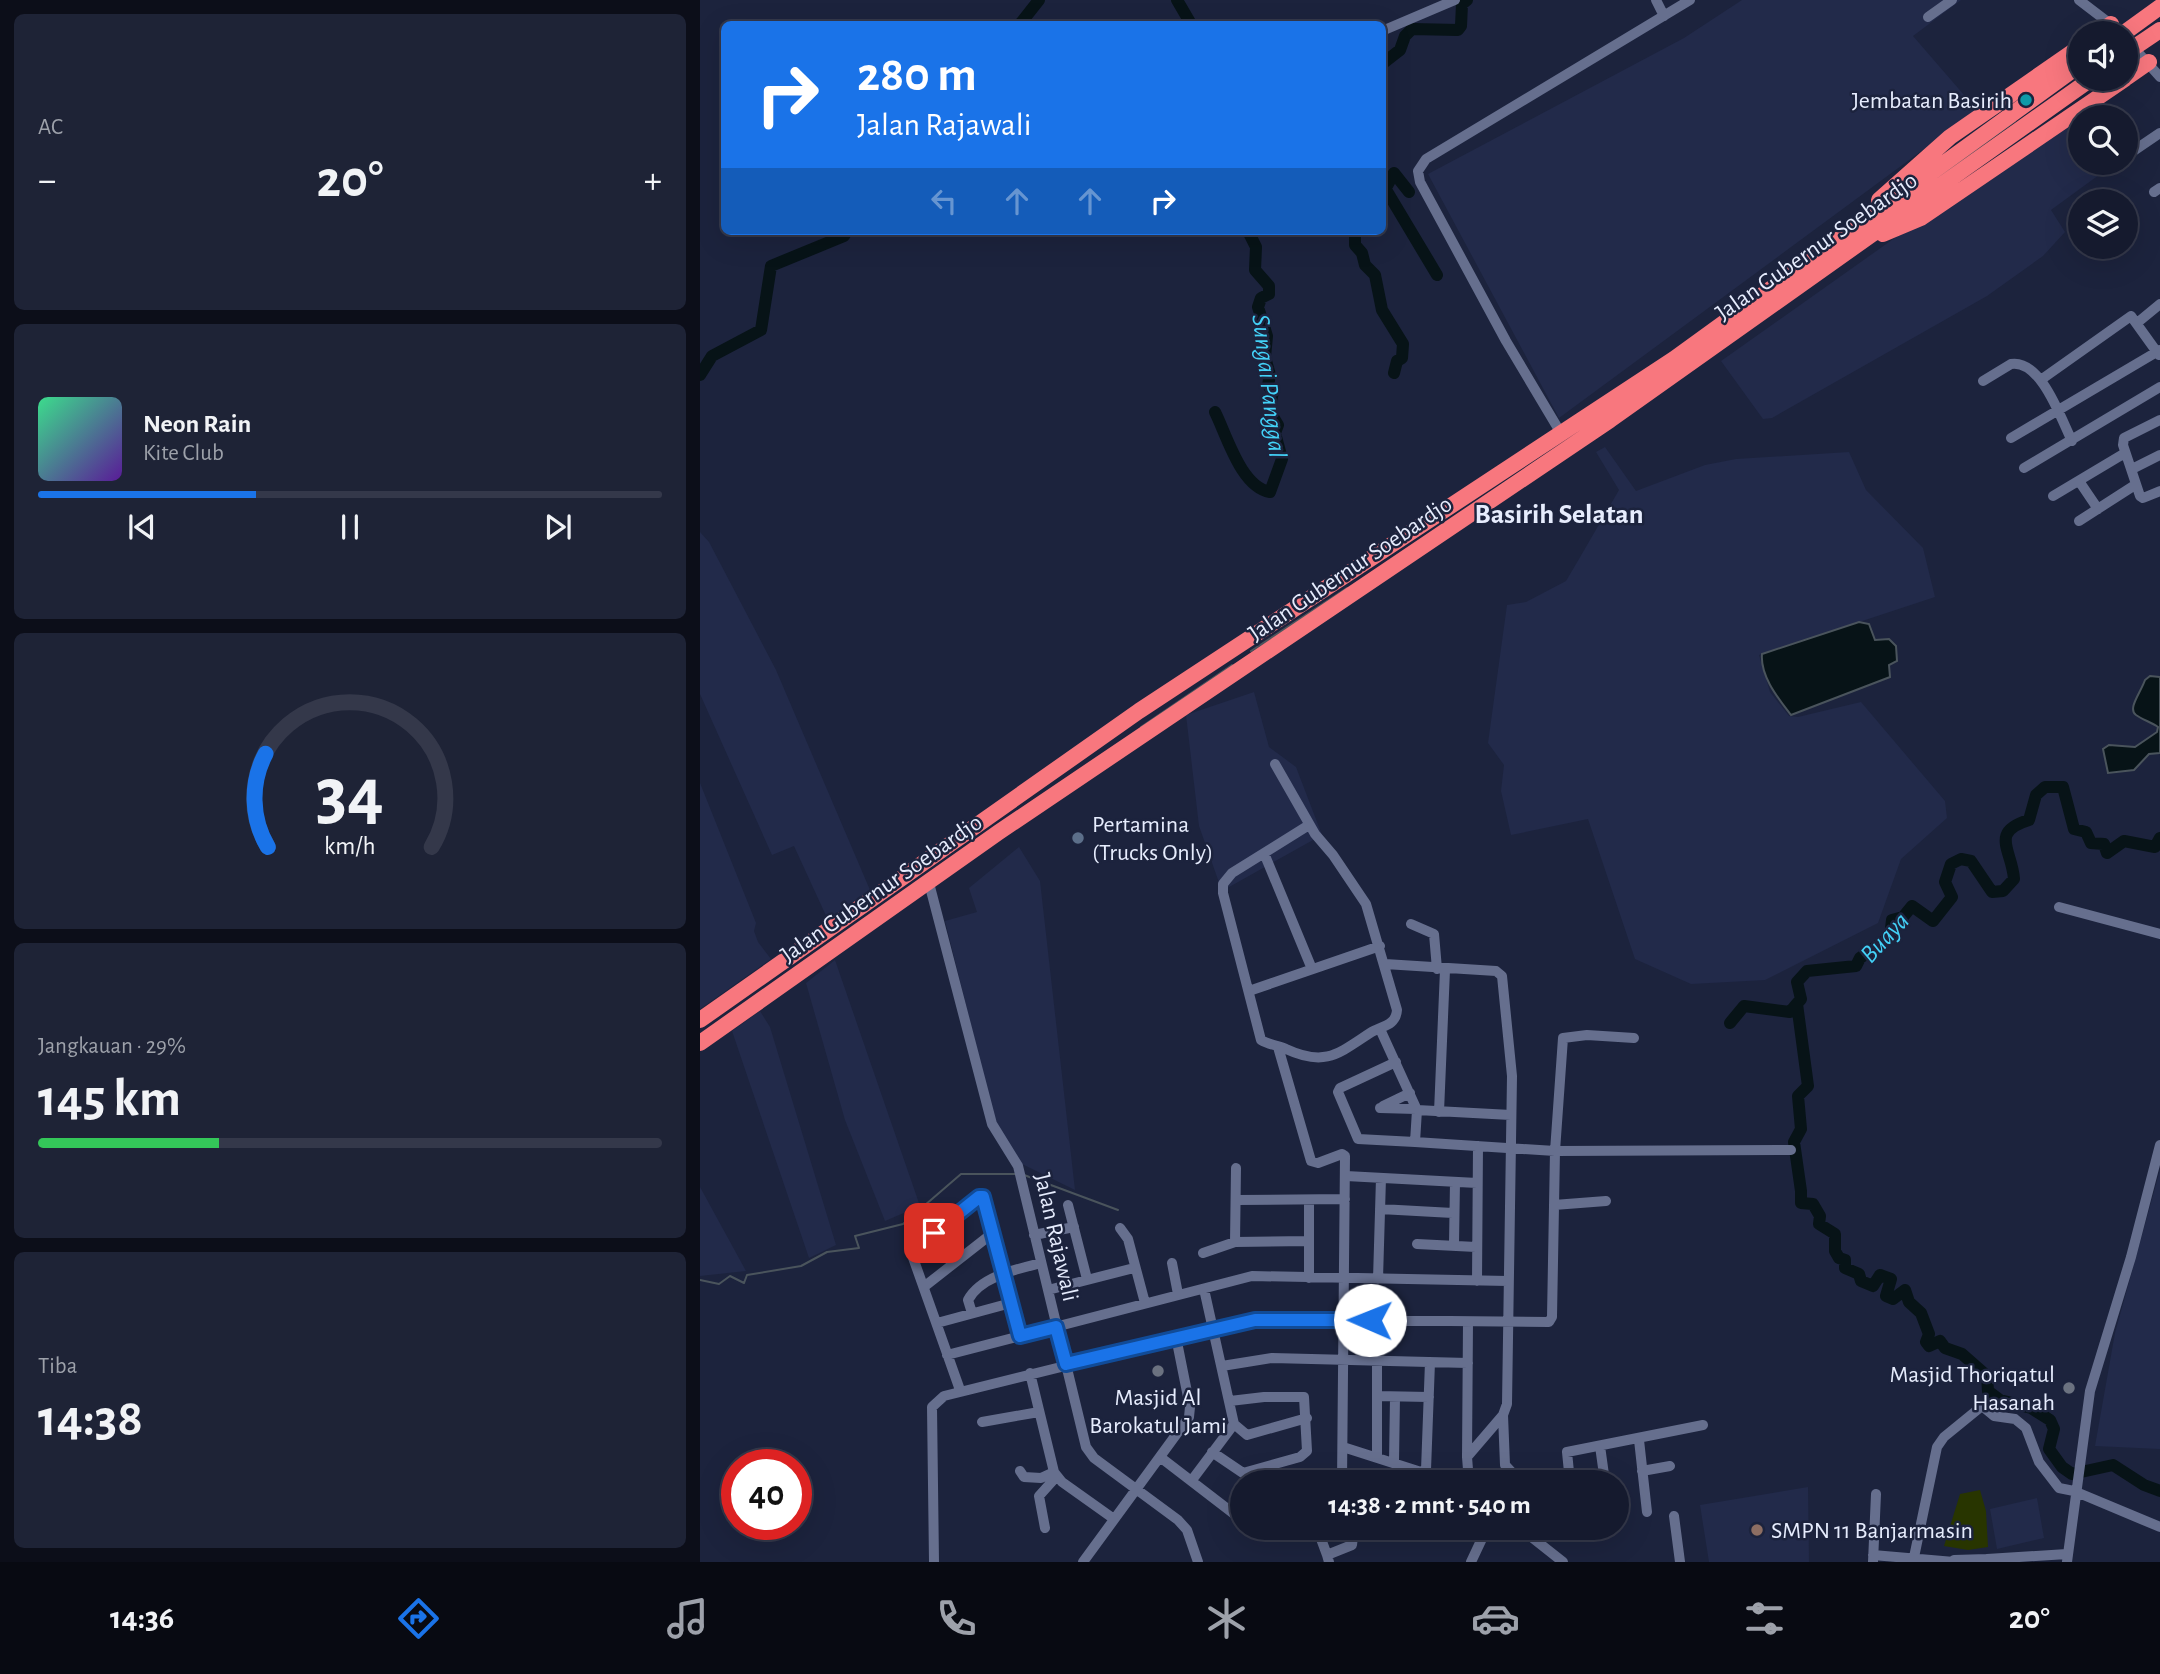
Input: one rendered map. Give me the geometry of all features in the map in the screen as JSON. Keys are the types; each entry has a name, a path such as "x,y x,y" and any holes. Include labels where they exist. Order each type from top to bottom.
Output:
{"highway":[{"path":"2133,21 2160,8"},
{"path":"2138,46 2160,30"},
{"path":"1871,214 1881,197 1895,182 1950,137 2068,55"},
{"path":"2138,70 2149,62"},
{"name":"Jalan Gubernur Soebardjo","path":"700,1020 1128,719 1674,359 2068,73"},
{"name":"Jalan Gubernur Soebardjo","path":"700,1044 999,832 1610,420 1868,239 1967,177 1989,152 2074,91"},
{"path":"1967,177 2105,91"},
{"path":"1236,647 1248,664"}],"street":[{"path":"1386,29 1455,0"},
{"path":"1656,0 1664,16"},
{"path":"1562,435 1506,341 1420,182 1418,171 1426,159 1690,0"},
{"path":"1928,17 1952,0"},
{"path":"2078,0 2102,21"},
{"path":"2138,51 2160,77"},
{"path":"2138,148 2160,132"},
{"path":"2137,323 2160,304"},
{"path":"2011,438 2159,353 2131,316 2042,379"},
{"path":"1983,381 2015,363 2028,367 2042,379 2072,441"},
{"path":"2024,468 2160,387"},
{"path":"2160,420 2124,438 2125,453 2141,498 2160,491"},
{"path":"2053,496 2125,453"},
{"path":"2132,469 2160,455"},
{"path":"2079,481 2098,509"},
{"path":"2079,521 2135,485"},
{"path":"1275,764 1309,825 1359,890 1380,946 1397,1015 1392,1023 1347,1051 1331,1057 1308,1058 1264,1043 1258,1035 1223,884 1232,873 1309,825"},
{"path":"1264,853 1312,969"},
{"name":"Jalan Rajawali","path":"929,883 992,1124 1018,1166 1056,1327 1090,1453 1183,1525 1198,1562"},
{"path":"2059,906 2160,934"},
{"path":"1411,924 1434,934 1441,969 1439,1112"},
{"path":"1249,990 1380,946"},
{"path":"1385,964 1496,971 1502,974 1511,1045 1507,1404 1503,1415 1466,1457"},
{"path":"1380,1029 1417,1109 1415,1142"},
{"path":"934,1562 933,1407 936,1401 960,1390 1255,1320 1548,1322 1552,1317 1555,1151 1563,1038 1587,1035 1634,1038"},
{"path":"1278,1047 1311,1161 1318,1163 1344,1154 1346,1319 1342,1470"},
{"path":"1396,1062 1340,1088 1338,1092 1358,1139 1555,1151 1791,1150"},
{"path":"1410,1093 1380,1108 1511,1115"},
{"path":"1876,1494 1873,1559 1954,1561 2067,1558 2074,1491 2095,1372 2131,1257 2160,1145"},
{"path":"1477,1281 1478,1146"},
{"path":"1235,1242 1236,1168"},
{"path":"1346,1176 1477,1183"},
{"path":"1378,1279 1381,1178"},
{"path":"1454,1244 1455,1182"},
{"path":"960,1390 911,1252 979,1197 987,1203 1020,1336"},
{"path":"1237,1200 1345,1199"},
{"path":"1309,1200 1309,1278"},
{"path":"1554,1205 1606,1201"},
{"path":"1068,1205 1087,1279"},
{"path":"1380,1209 1453,1213"},
{"path":"1034,1235 1074,1227"},
{"path":"1121,1228 1128,1239 1145,1303"},
{"path":"925,1286 994,1232"},
{"path":"1203,1253 1235,1242 1308,1241"},
{"path":"1418,1244 1476,1247"},
{"path":"972,1313 968,1301 970,1295 1004,1273 1041,1263"},
{"path":"1172,1263 1178,1294"},
{"path":"1048,1290 1134,1268"},
{"path":"947,1355 1252,1276 1508,1281"},
{"path":"1204,1289 1234,1424 1247,1435 1307,1418"},
{"path":"937,1322 1011,1304"},
{"path":"1468,1322 1468,1470"},
{"path":"1083,1562 1190,1413 1176,1337"},
{"path":"1222,1366 1261,1358 1468,1363"},
{"path":"1377,1360 1377,1457"},
{"path":"1343,1447 1421,1472 1426,1470 1430,1362"},
{"path":"1030,1373 1056,1474 1114,1519"},
{"path":"1212,1452 1243,1473 1300,1457 1307,1451 1307,1399 1301,1396 1230,1401"},
{"path":"1377,1396 1429,1398"},
{"path":"1394,1462 1395,1396"},
{"path":"1913,1559 1937,1447 1944,1437 1979,1406 1994,1416 2020,1422 2030,1433 2036,1455 2048,1476 2061,1489 2074,1491 2160,1527"},
{"path":"982,1422 1039,1412"},
{"path":"1503,1415 1505,1465 1510,1470"},
{"path":"1192,1480 1234,1424"},
{"path":"1569,1470 1567,1452 1703,1426"},
{"path":"1639,1440 1647,1512"},
{"path":"1600,1446 1603,1470"},
{"path":"1160,1457 1192,1480 1230,1514"},
{"path":"1642,1472 1670,1466"},
{"path":"1020,1471 1024,1477 1032,1478 1056,1474"},
{"path":"1045,1528 1039,1496 1056,1474"},
{"path":"1674,1516 1680,1562"},
{"path":"1321,1540 1328,1558 1352,1545 1353,1540"},
{"path":"1471,1562 1481,1540"},
{"path":"1535,1540 1563,1562"}],"shaded area":[{"path":"1742,0 1961,0 1913,36 1977,110 1559,418 1428,174 1684,38"},
{"path":"2067,121 2068,175 2099,175 2080,189 2068,189 2068,198 2051,210 2065,232 2043,256 1987,296 1772,418 1763,419 1721,361 1971,184"},
{"path":"1605,447 1636,491 1705,465 1736,459 1849,452 1866,490 1923,548 1935,597 1759,655 1770,692 1789,716 1798,717 1861,702 1945,801 1947,818 1901,859 1878,923 1765,980 1691,984 1635,959 1588,819 1511,835 1501,791 1504,765 1488,743 1507,605 1526,602 1566,581 1619,490 1596,452"},
{"path":"700,532 709,542 776,670 870,890 828,920 794,846 772,855 700,694"},
{"path":"1859,622 1869,624 1875,640 1889,639 1896,646 1897,661 1889,665 1890,677 1791,715 1767,678 1762,654"},
{"path":"2150,676 2160,677 2160,753 2149,754 2134,770 2108,773 2103,749 2109,745 2135,747 2157,732 2158,727 2136,715 2133,709 2145,680"},
{"path":"1254,692 1269,747 1296,767 1322,835 1222,891 1199,826 1186,715"},
{"path":"700,783 756,923 754,931 758,942 771,959 700,1009"},
{"path":"1019,847 1040,881 1075,1190 1022,1164 996,1125 945,921 977,912 969,888"},
{"path":"835,960 920,1206 885,1221 845,1120 806,983"},
{"path":"760,1011 770,1027 836,1245 809,1258 732,1031"},
{"path":"2160,1170 2160,1449 2095,1446 2115,1333"},
{"path":"700,1187 746,1271 700,1276"},
{"name":"SMPN 11 Banjarmasin","path":"1808,1487 1809,1562 1709,1562 1700,1505"},
{"path":"2037,1498 2044,1538 1997,1549 1990,1509"}],"green space":[{"path":"1980,1490 1986,1511 1988,1547 1968,1550 1944,1546 1960,1494"}],"waterway":[{"path":"1022,21 1039,0"},
{"path":"1177,0 1189,21"},
{"name":"Sungai Panggal","path":"1386,61 1400,50 1405,36 1412,29 1458,30 1461,26 1462,4 1467,0"},
{"path":"1918,192 2015,121"},
{"path":"1386,188 1394,173 1409,192"},
{"path":"1386,190 1437,275"},
{"path":"700,375 712,356 761,330 771,266 845,235"},
{"name":"Sungai Panggal","path":"1215,412 1243,471 1251,481 1270,492 1282,459 1275,433 1278,425 1269,410 1273,392 1268,385 1270,375 1265,357 1267,336 1258,307 1261,298 1269,294 1269,286 1255,270 1256,247 1250,235"},
{"path":"1355,235 1355,245 1362,253 1365,265 1375,275 1382,310 1403,344 1402,358 1397,361 1394,373"},
{"path":"1251,651 1347,588"},
{"path":"1141,727 1232,665"},
{"name":"Buaya","path":"1730,1023 1744,1006 1790,1012 1801,999 1797,982 1807,971 1856,966 1860,958 1890,937 1892,920 1903,917 1912,906 1933,921 1952,897 1945,882 1951,864 1961,859 1971,861 1992,892 2003,891 2014,879 2006,836 2017,825 2029,820 2036,795 2045,787 2063,787 2074,829 2086,832 2091,843 2104,844 2107,853 2124,841 2155,847 2160,838"},
{"path":"1797,1004 1808,1086 1798,1096 1801,1129 1794,1142 1801,1203 1813,1204 1820,1216 1819,1224 1835,1234 1835,1251 1839,1258 1845,1260 1845,1268 1859,1274 1861,1281 1873,1286 1880,1275 1891,1279 1886,1296 1893,1299 1905,1290 1909,1302 1921,1313 1929,1334 1926,1342 1929,1346 1940,1341 1945,1348 1962,1354 1987,1376 1988,1391 2000,1400 2031,1408 2050,1420 2054,1429 2049,1449 2062,1467 2072,1474 2113,1465 2144,1485 2160,1491"},
{"path":"700,1280 719,1284 730,1276 744,1283 747,1275 801,1266 827,1252 859,1248 855,1236 903,1224 961,1174 1015,1174"},
{"path":"1024,1175 1118,1210"}],"place":[{"name":"Jembatan Basirih","path":"2026,100"},
{"name":"Pertamina (Trucks Only)","path":"1078,838"},
{"name":"Masjid Al Barokatul Jami","path":"1158,1371"},
{"name":"Masjid Thoriqatul Hasanah","path":"2069,1388"},
{"name":"SMPN 11 Banjarmasin","path":"1757,1530"}],"district":[{"name":"Basirih Selatan","path":"1559,513"}],"route":[{"path":"934,1233 979,1197 983,1197 987,1203 1020,1336 1056,1327 1066,1364 1255,1320 1370,1320"}]}
